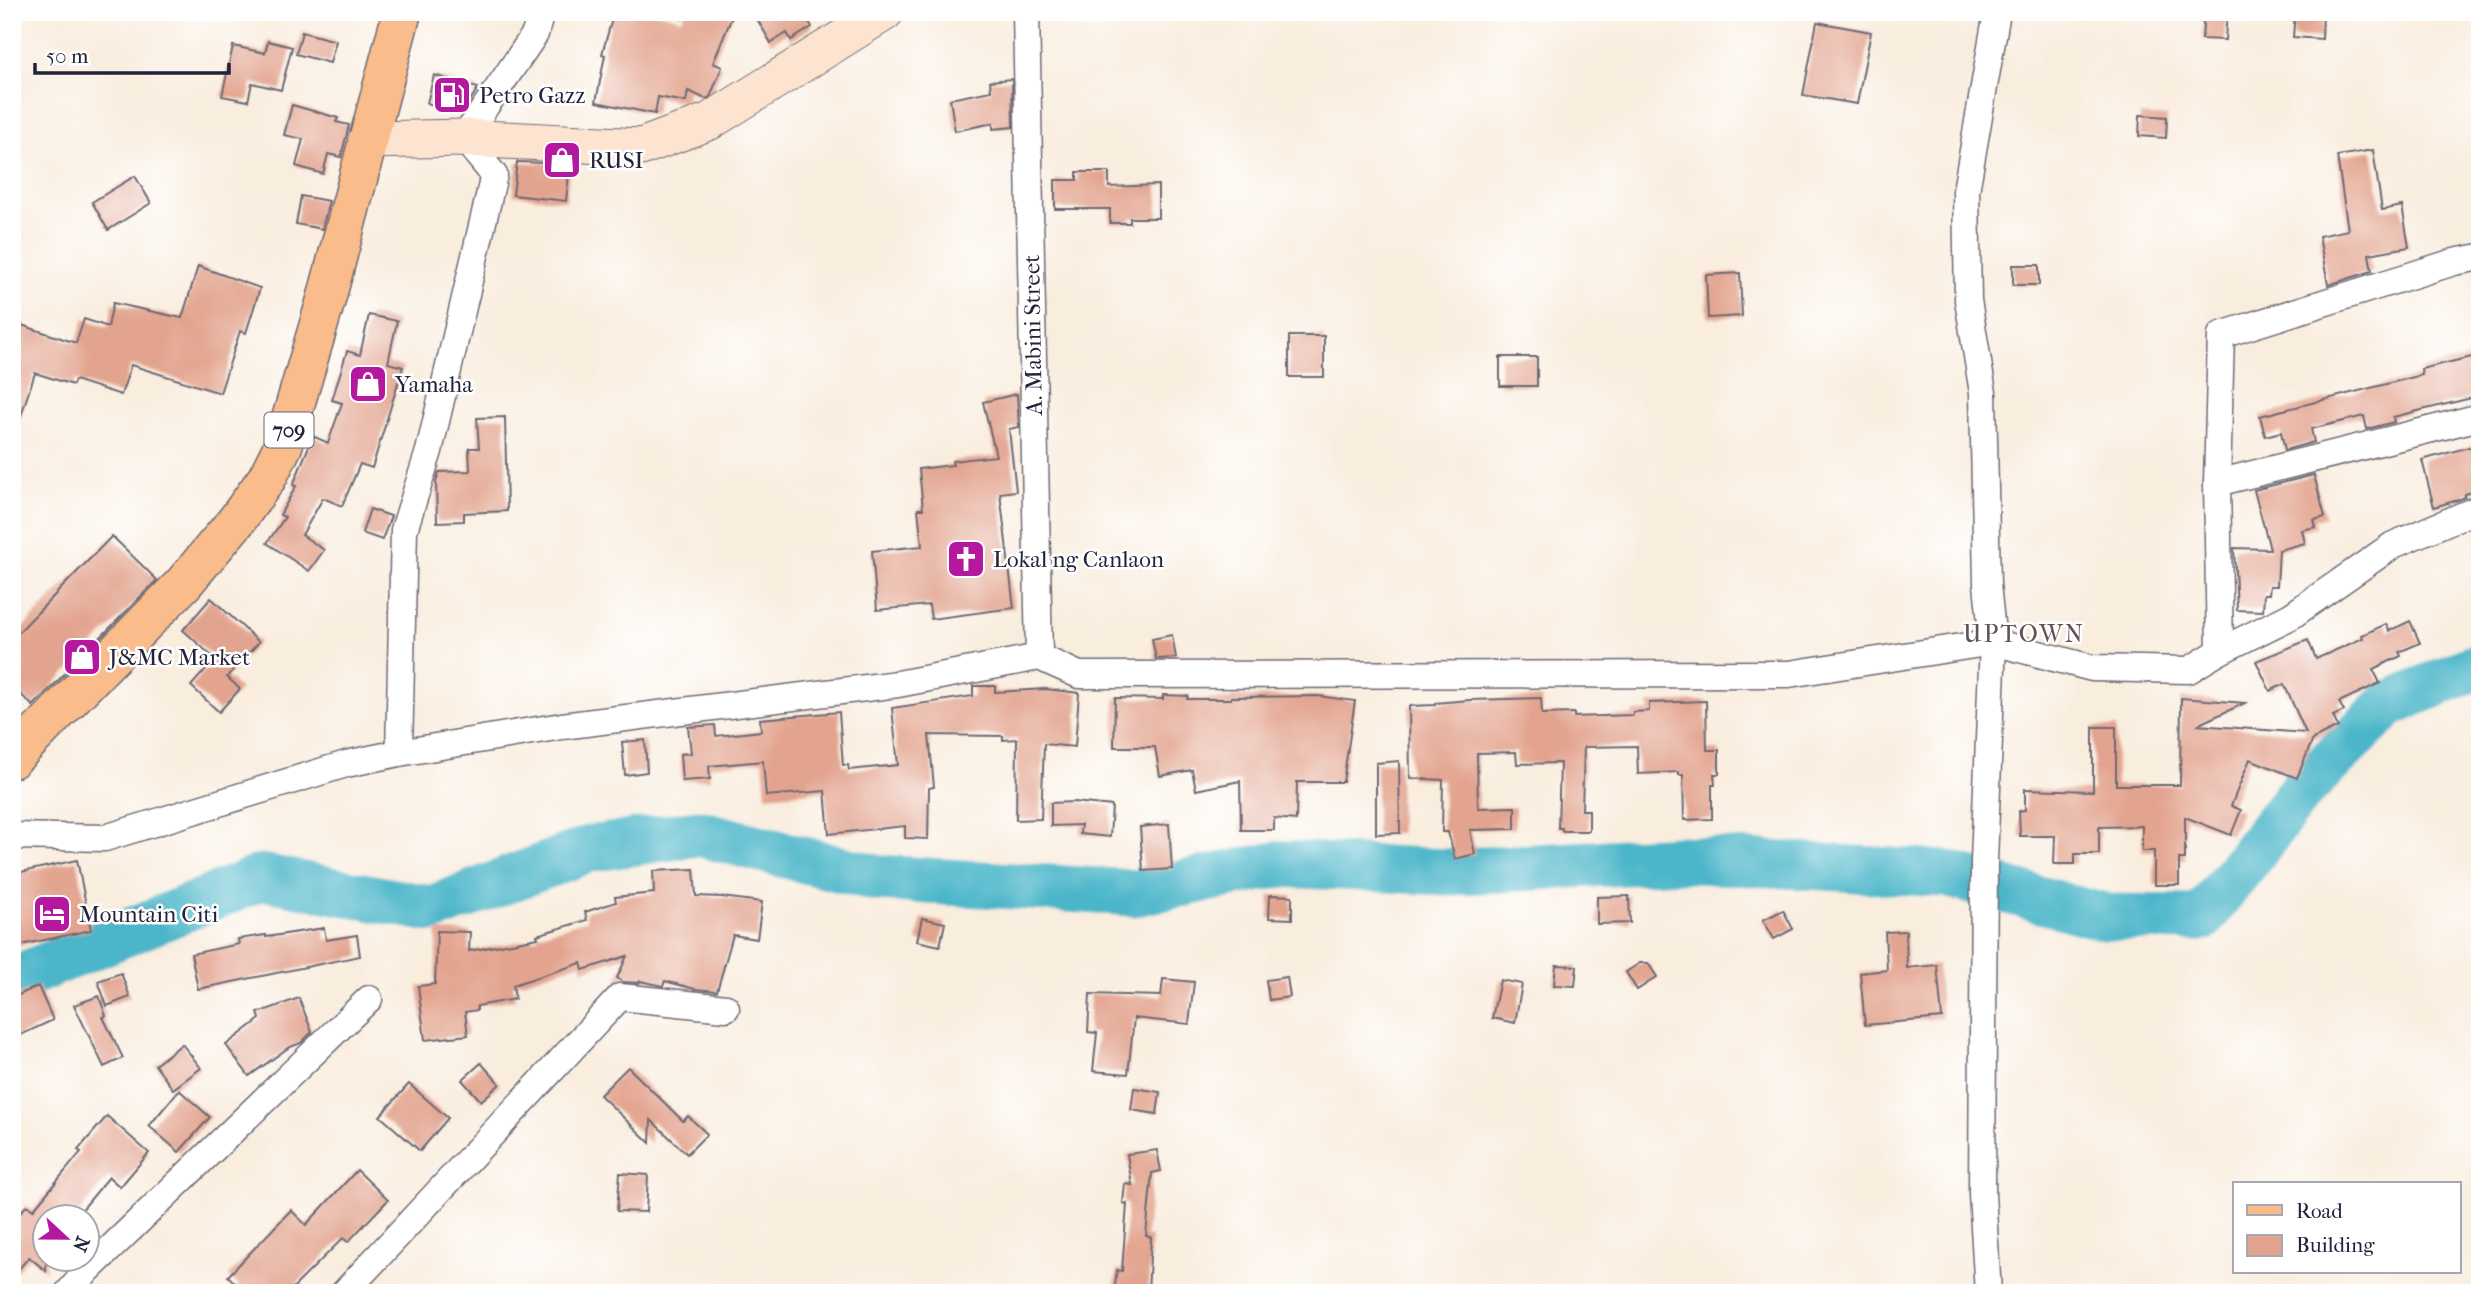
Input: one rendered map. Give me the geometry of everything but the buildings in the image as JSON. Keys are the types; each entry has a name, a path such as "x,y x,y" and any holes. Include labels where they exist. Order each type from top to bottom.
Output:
{"main road":[{"name":"709","path":"12,759 184,583 237,520 267,478 284,446 402,12"}],"street":[{"path":"464,138 535,34 541,12"},
{"path":"367,140 464,138 641,147 710,121 885,12"},
{"name":"A. Mabini Street","path":"1026,12 1039,657"},
{"path":"1988,1293 1982,1194 1984,861 1993,642 1987,584 1983,393 1968,300 1966,191 1997,12"},
{"path":"399,753 404,530 429,452 494,175 464,138"},
{"path":"2220,651 2217,483 2221,335 2454,262 2480,257"},
{"path":"2217,483 2480,417"},
{"path":"12,836 106,838 346,764 399,753 562,726 898,684 1039,657 1079,675 1789,674 1993,642 2092,667 2189,670 2220,651 2291,616 2393,545 2480,508"},
{"path":"344,1293 620,997 726,1008"},
{"path":"68,1293 88,1270 369,999"}],"waterway":[{"path":"12,980 262,877 431,909 589,849 698,833 876,878 1135,893 1281,864 1447,872 1680,859 1947,874 2104,917 2202,918 2303,788 2389,704 2480,665"}],"place":[{"name":"Petro Gazz","path":"452,95"},
{"name":"RUSI","path":"562,160"},
{"name":"Yamaha","path":"368,384"},
{"name":"Lokal ng Canlaon","path":"966,559"},
{"name":"J&MC Market","path":"82,657"},
{"name":"Mountain Citi","path":"52,914"}],"district":[{"name":"UPTOWN","path":"2024,634"}]}
